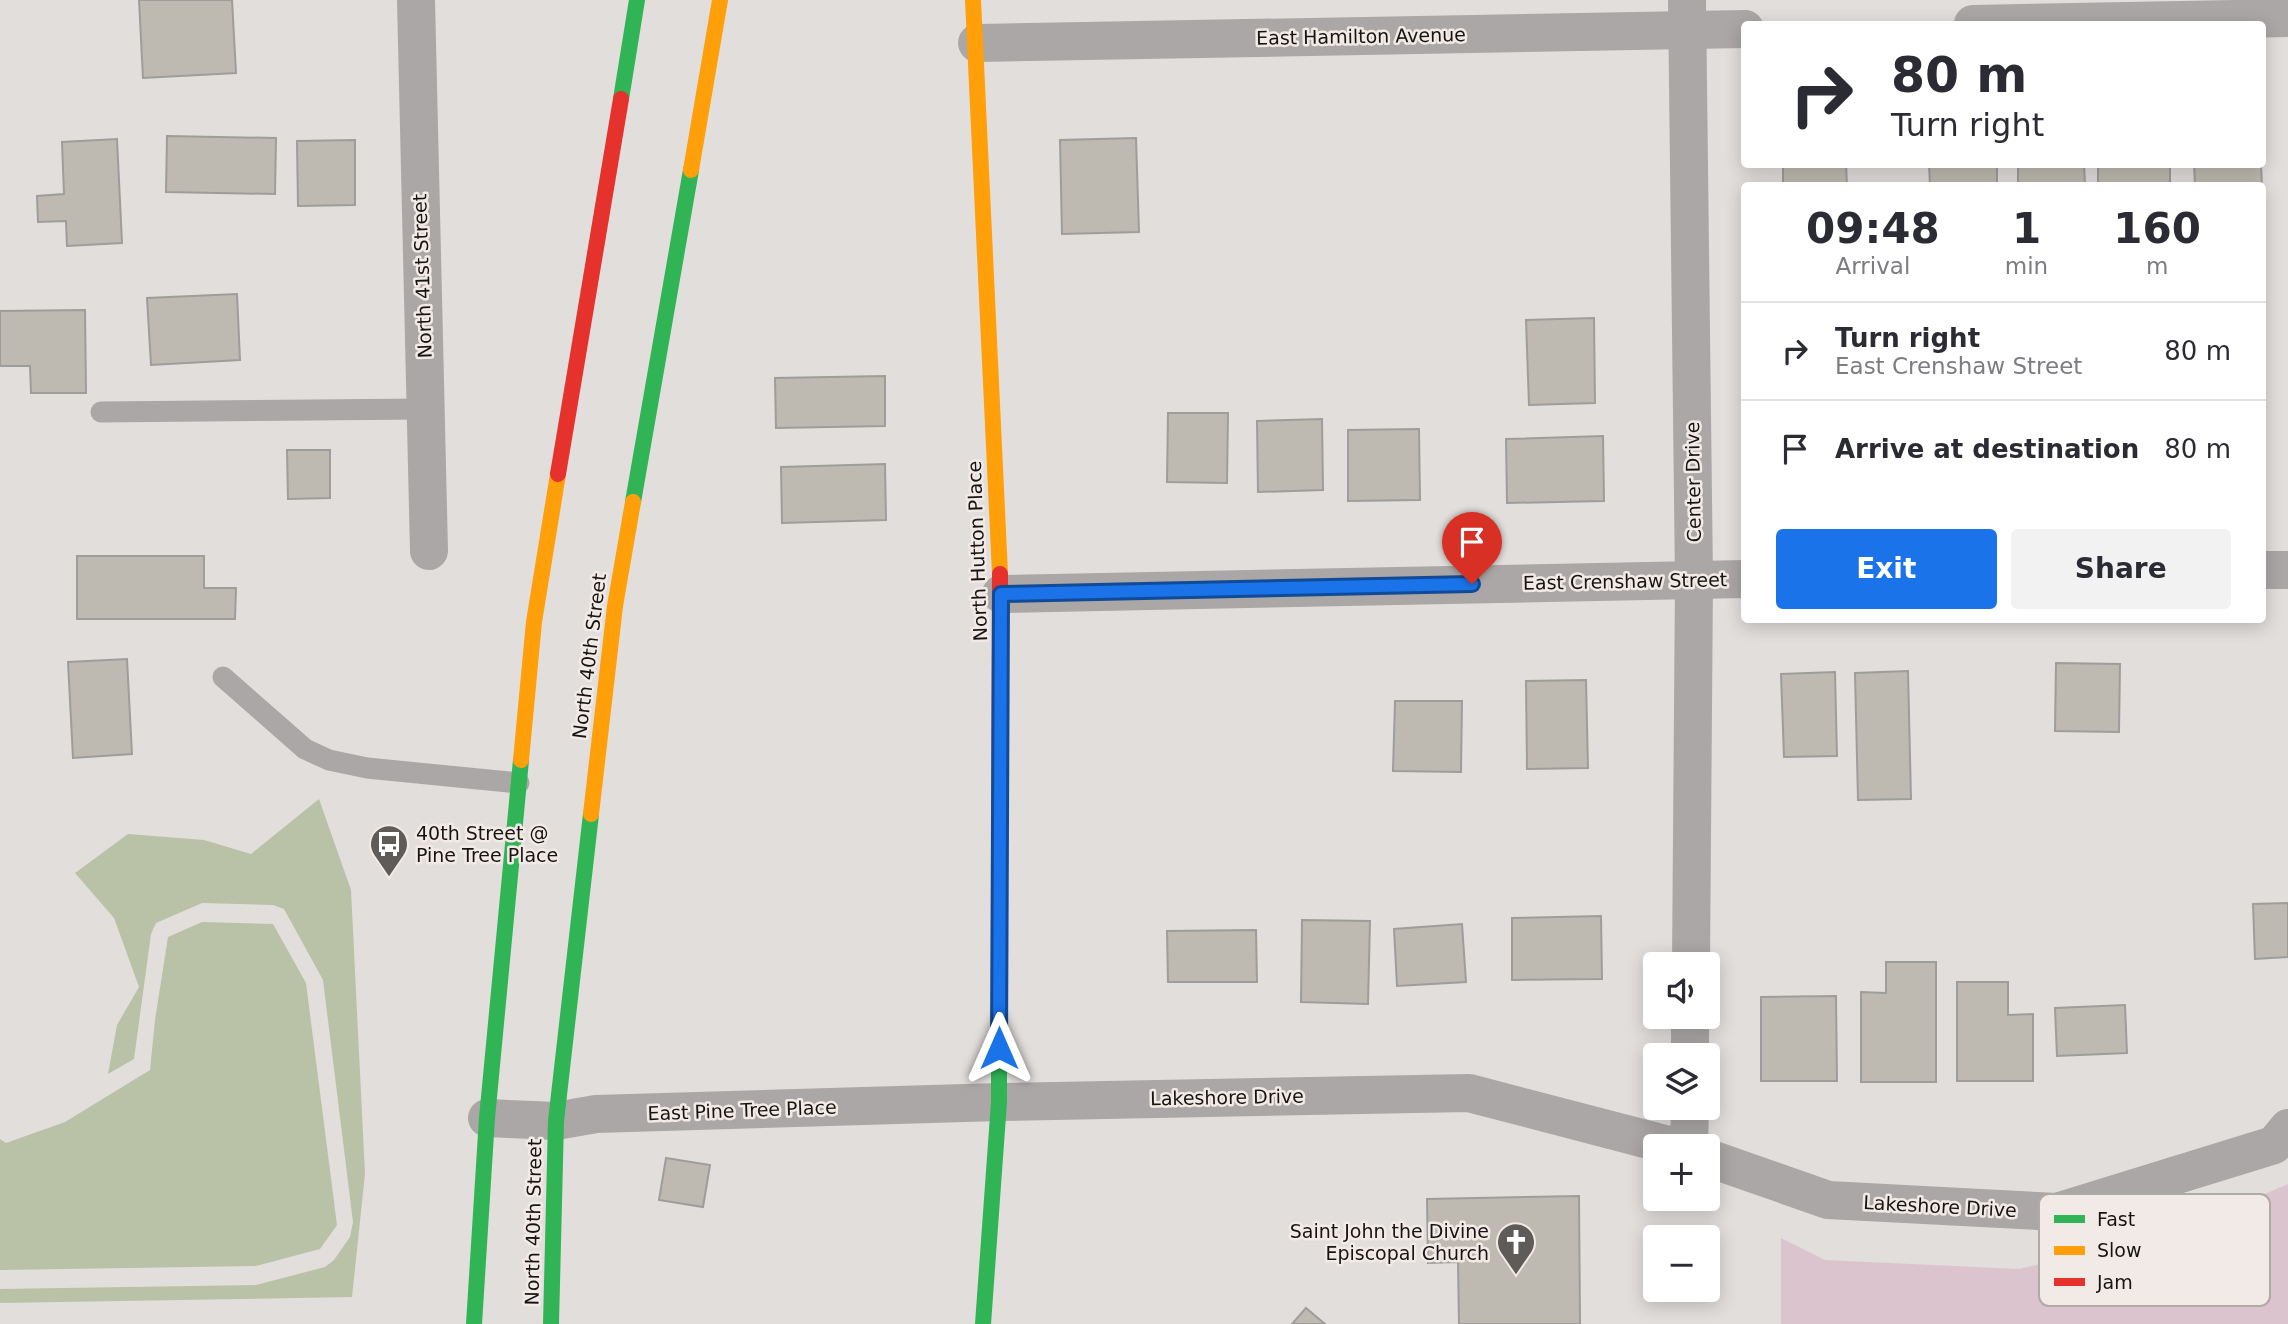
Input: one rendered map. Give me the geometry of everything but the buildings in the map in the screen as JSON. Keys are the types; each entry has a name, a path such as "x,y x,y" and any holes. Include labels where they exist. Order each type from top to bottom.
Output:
{"main road":[{"path":"474,1324 487,1118 534,622 637,0"},
{"name":"North 40th Street","path":"551,1324 556,1121 615,606 720,0"},
{"name":"North Hutton Place","path":"973,0 1001,594 999,1102"},
{"path":"983,1324 999,1102"}],"street":[{"name":"North 41st Street","path":"416,0 429,551"},
{"name":"East Hamilton Avenue","path":"977,43 1687,15 1741,28"},
{"name":"Center Drive","path":"1687,15 1694,580 1691,952"},
{"path":"2130,21 2288,18"},
{"path":"2266,570 2288,569"},
{"name":"East Crenshaw Street","path":"1001,594 1741,579"},
{"name":"Lakeshore Drive","path":"999,1102 1469,1093 1643,1138"},
{"name":"East Pine Tree Place","path":"487,1118 556,1121 596,1114 999,1102"},
{"name":"Lakeshore Drive","path":"2115,1194 2274,1145 2288,1128"},
{"name":"Lakeshore Drive","path":"1720,1161 1828,1200 2039,1211"}],"lane":[{"path":"101,412 425,410"},
{"path":"223,677 305,749 329,760 367,768 519,783"}],"shaded area":[{"path":"319,799 351,890 365,1174 352,1297 0,1303 0,1289 256,1285 325,1267 334,1260 350,1237 353,1222 323,980 284,909 273,905 202,903 156,923 151,934 134,1059 108,1074 117,1025 139,987 114,918 75,873 128,834 204,840 251,854"},
{"path":"202,922 273,924 306,983 337,1225 320,1249 256,1266 0,1270 0,1139 6,1143 65,1122 150,1070 168,937"},
{"path":"2288,1184 2288,1324 1781,1324 1781,1238 1825,1260 2019,1269 2039,1264 2039,1306 2270,1306 2270,1194 2265,1194"}],"traffic: fast":[{"path":"621,99 637,0"},
{"path":"633,502 691,170"},
{"path":"474,1324 487,1118 521,760"},
{"path":"551,1324 556,1121 591,814"},
{"path":"983,1324 999,1102 999,1005"}],"traffic: slow":[{"path":"691,170 720,0"},
{"path":"973,0 1000,574"},
{"path":"521,760 534,622 558,474"},
{"path":"591,814 615,606 633,502"}],"traffic: jam":[{"path":"558,474 621,99"},
{"path":"999,1005 1000,574"}],"place":[{"name":"40th Street @ Pine Tree Place","path":"389,878"},
{"name":"Saint John the Divine Episcopal Church","path":"1516,1276"}],"route":[{"path":"999,1048 1001,594 1472,584"}]}
